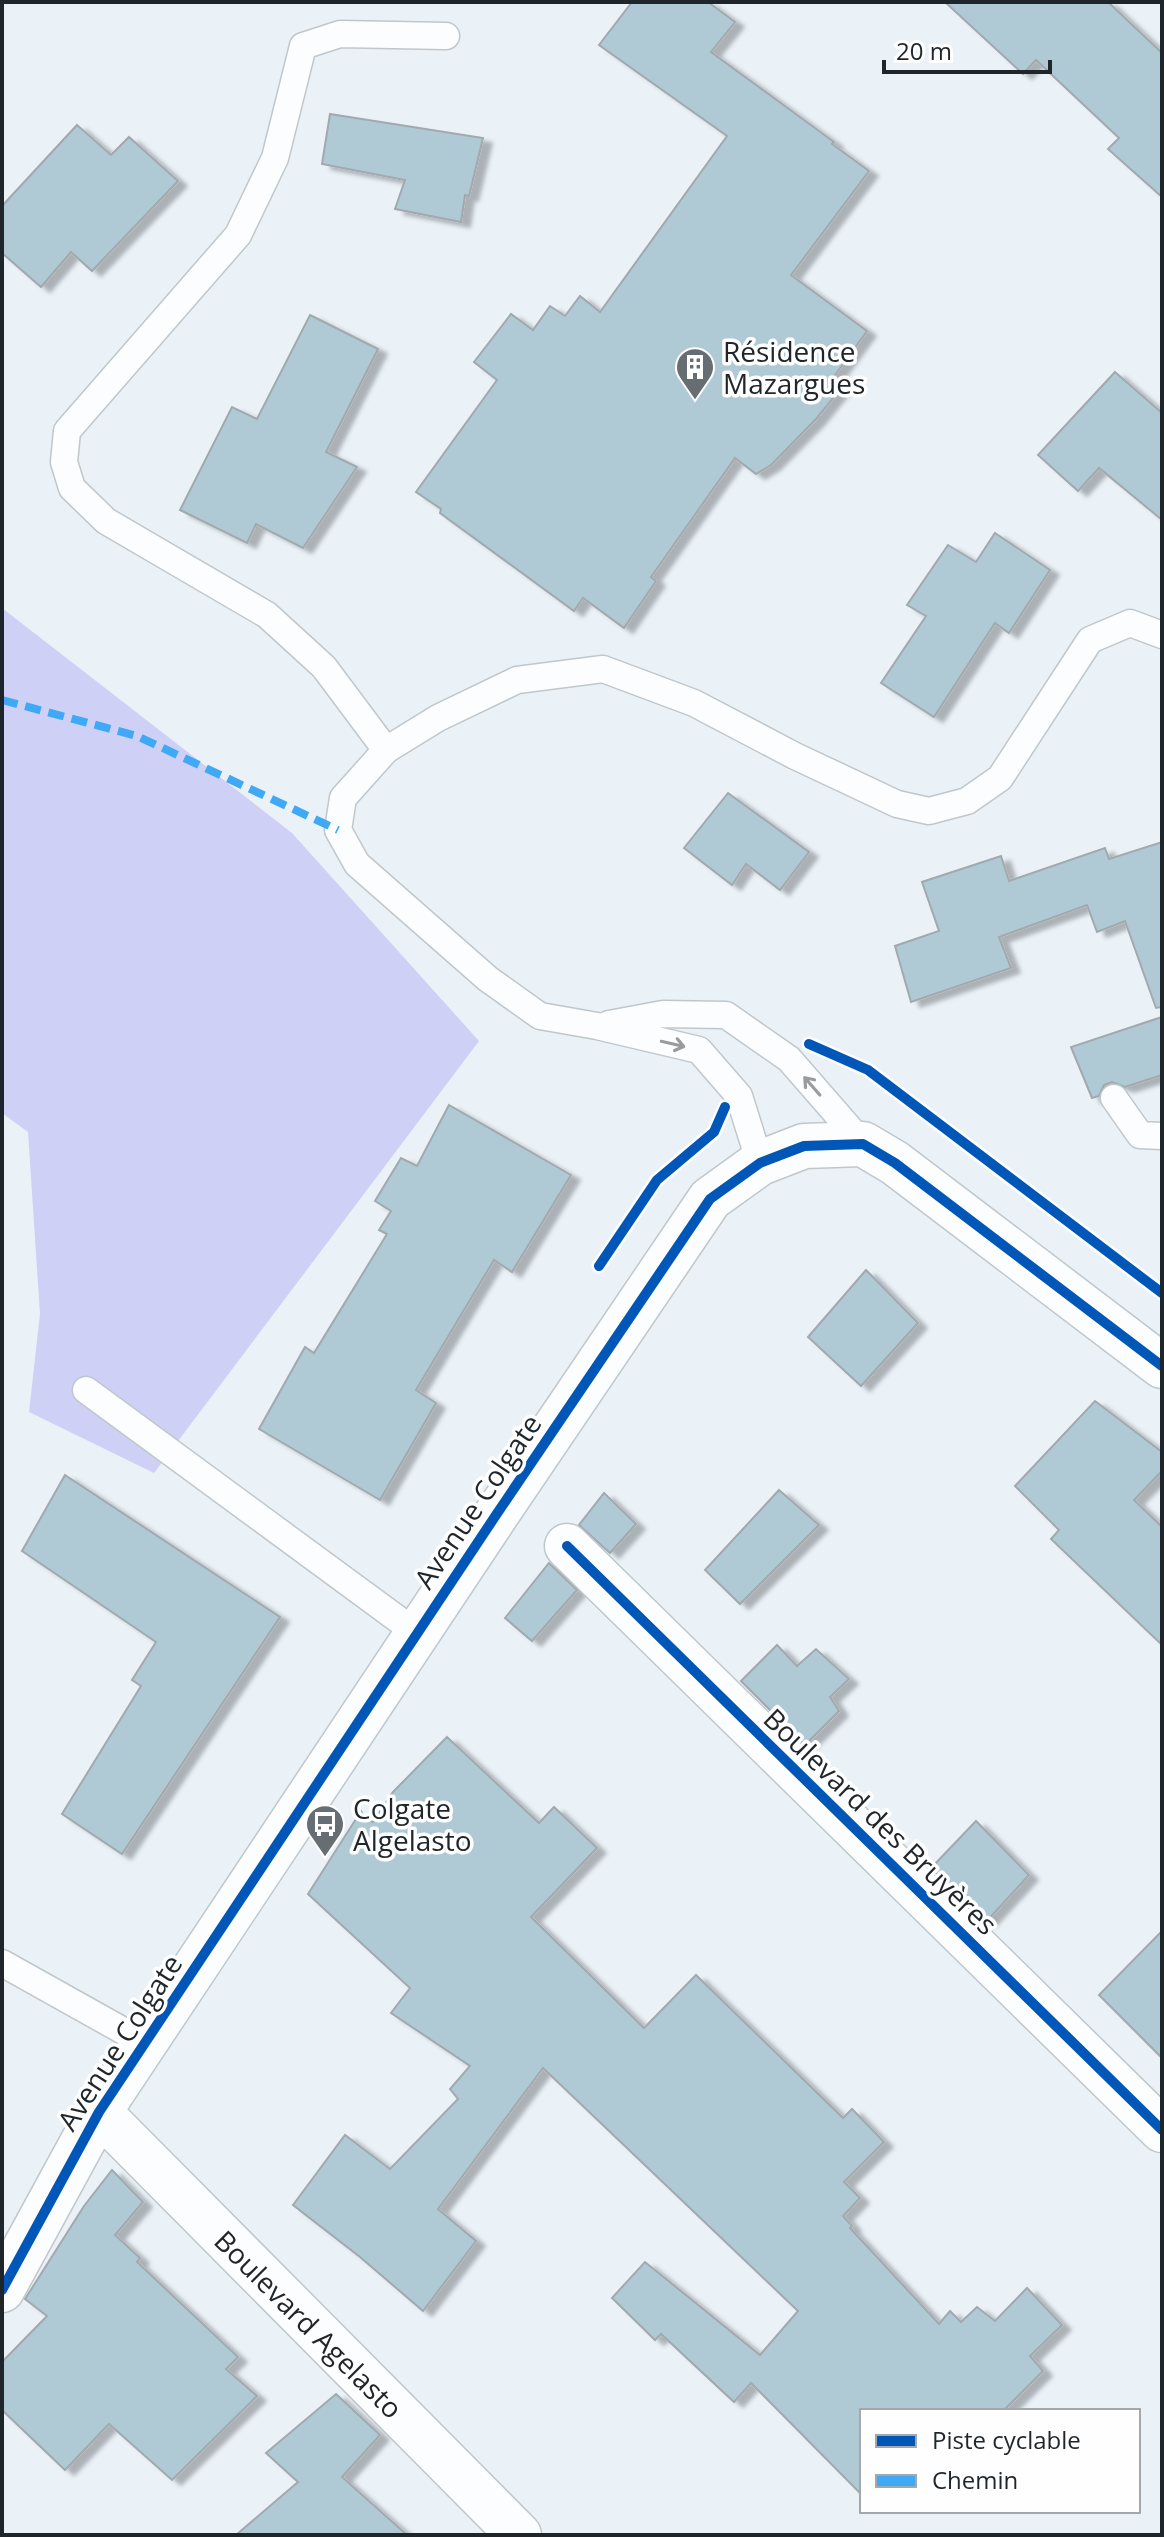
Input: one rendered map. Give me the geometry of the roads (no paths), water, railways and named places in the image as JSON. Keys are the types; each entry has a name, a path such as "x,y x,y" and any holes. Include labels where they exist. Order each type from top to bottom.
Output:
{"street":[{"name":"Avenue Colgate","path":"2,2290 99,2112 710,1199 760,1163 804,1146 863,1144"},
{"path":"863,1144 895,1163 1162,1366"},
{"name":"Boulevard des Bruyères","path":"567,1546 1162,2130"},
{"name":"Boulevard Agelasto","path":"99,2112 519,2535"}],"lane":[{"path":"386,750 324,667 267,615 106,521 72,488 64,462 67,431 238,235 275,158 303,46 340,34 446,36"},
{"path":"760,1163 739,1096 699,1050 540,1016 488,979 357,864 338,830 343,798 386,750 438,718 517,680 603,669 694,703 795,756 897,804 929,811 967,801 1000,778 1090,640 1130,623 1162,635"},
{"path":"597,1026 663,1014 726,1015 789,1059 863,1144"},
{"path":"1114,1098 1140,1135 1162,1136"},
{"path":"86,1390 418,1634"},
{"path":"2,1963 145,2043"}],"place":[{"name":"Résidence Mazargues","path":"695,401"},
{"name":"Colgate Algelasto","path":"325,1858"}]}
